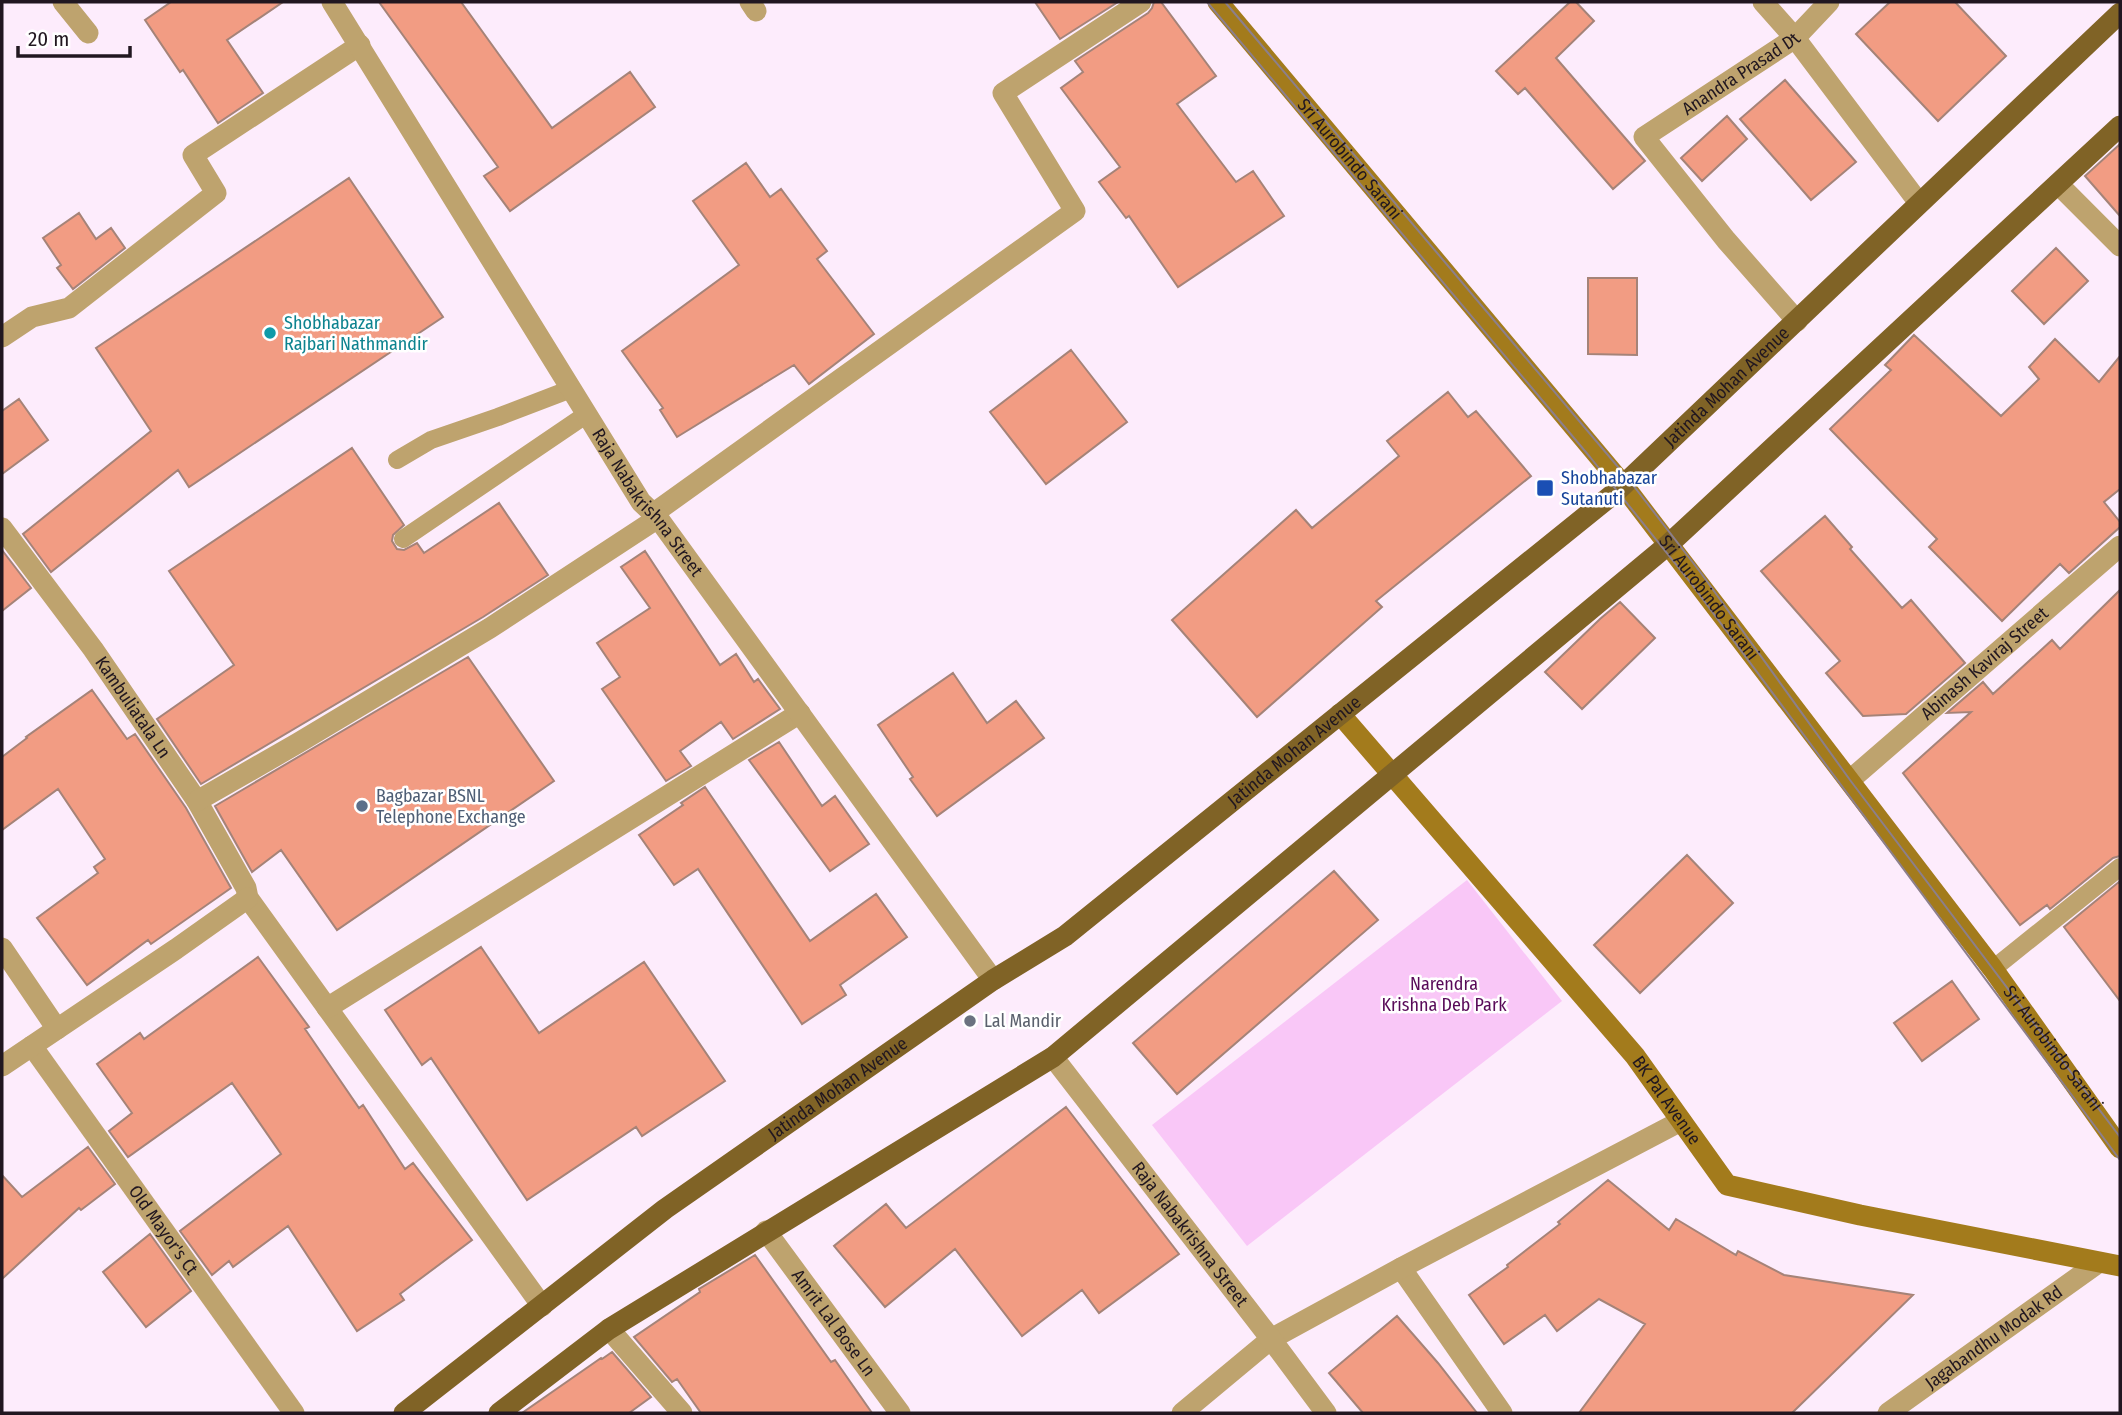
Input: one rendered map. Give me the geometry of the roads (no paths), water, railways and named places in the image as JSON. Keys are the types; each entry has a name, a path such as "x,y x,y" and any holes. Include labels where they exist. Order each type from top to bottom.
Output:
{"main road":[{"name":"Sri Aurobindo Sarani","path":"1218,2 1623,485 1993,969 2120,1148"},
{"name":"Jatinda Mohan Avenue","path":"404,1413 665,1209 993,980 1065,936 1623,485 2120,13"},
{"path":"499,1413 609,1329 1053,1058 1669,544 2120,126"},
{"name":"BK Pal Avenue","path":"1340,715 1635,1056 1727,1185 1860,1215 2120,1266"}],"street":[{"path":"63,2 88,33"},
{"name":"Raja Nabakrishna Street","path":"332,2 641,502 656,515 993,980"},
{"path":"197,801 490,628 656,515 1075,211 1003,93 1140,2"},
{"path":"1763,2 1795,38 1919,202"},
{"name":"Anandra Prasad Dt","path":"1797,321 1726,240 1644,137 1795,38 1829,2"},
{"path":"2,337 32,317 69,308 216,192 193,155 360,44"},
{"path":"2058,184 2120,246"},
{"name":"Kambuliatala Ln","path":"2,528 93,649 197,801 246,888 248,898 542,1306"},
{"name":"Abinash Kaviraj Street","path":"1850,780 2120,546"},
{"path":"327,1008 800,713"},
{"path":"2,1066 248,898"},
{"path":"2,948 57,1029"},
{"name":"Old Mayor's Ct","path":"32,1046 293,1413"},
{"name":"Raja Nabakrishna Street","path":"1053,1058 1326,1413"},
{"path":"1182,1413 1271,1339 1681,1121"},
{"name":"Amrit Lal Bose Ln","path":"766,1231 900,1413"},
{"name":"Jagabandhu Modak Rd","path":"1888,1413 2098,1263"},
{"path":"1401,1268 1502,1413"},
{"path":"609,1329 682,1413"}],"lane":[{"path":"397,460 431,440 571,389"},
{"path":"403,540 587,414"},
{"path":"1993,969 2120,867"}],"tram line":[{"path":"1207,2 1590,457 1690,582 2120,1160"},
{"path":"1225,2 1629,480 1701,573 1850,780 2120,1137"}],"place":[{"name":"Shobhabazar Rajbari Nathmandir","path":"270,333"},
{"name":"Shobhabazar Sutanuti","path":"1545,488"},
{"name":"Bagbazar BSNL Telephone Exchange","path":"362,806"},
{"name":"Lal Mandir","path":"970,1021"}],"park label":[{"name":"Narendra Krishna Deb Park","path":"1444,994"}]}
